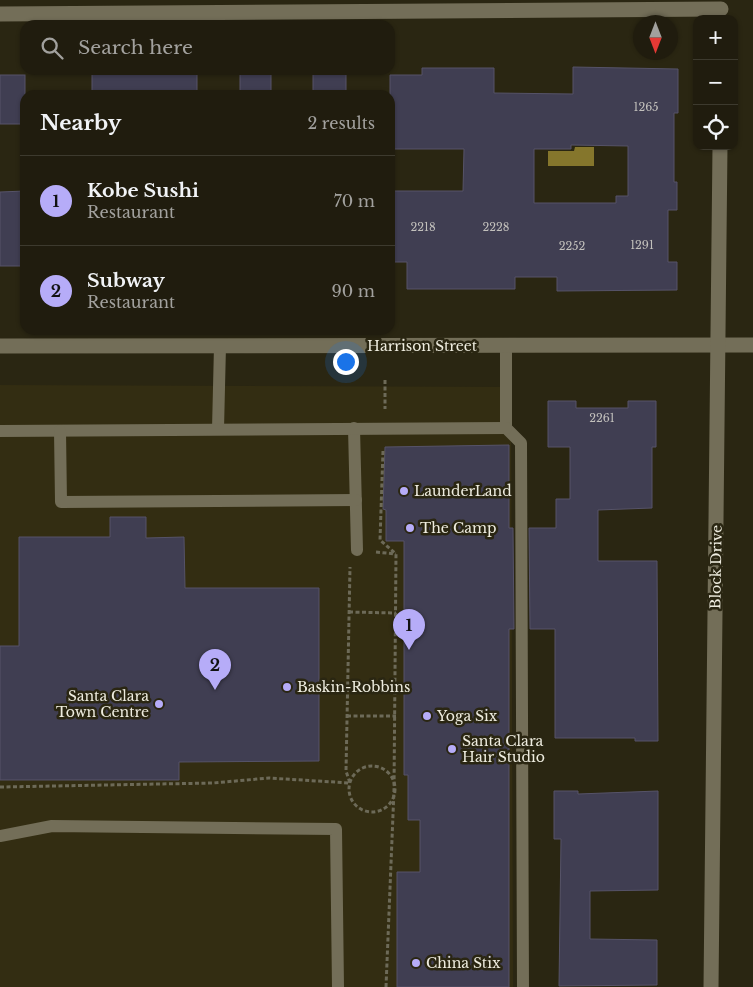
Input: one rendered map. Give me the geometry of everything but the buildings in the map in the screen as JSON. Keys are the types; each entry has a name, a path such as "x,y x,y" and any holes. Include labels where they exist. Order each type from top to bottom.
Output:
{"street":[{"path":"0,14 721,9"},
{"name":"Block Drive","path":"711,987 720,150"},
{"name":"Harrison Street","path":"0,346 753,345"}],"lane":[{"path":"218,429 220,346"},
{"path":"506,346 506,428 521,443 523,987"},
{"path":"354,428 357,550"},
{"path":"0,431 506,428"},
{"path":"60,431 61,502 356,500"},
{"path":"0,836 52,826 336,828 338,987"}],"path":[{"path":"385,380 385,412"},
{"path":"383,450 380,540 396,554 396,716 386,987"},
{"path":"350,783 358,772 371,767 385,771 390,776 394,790 389,804 383,809 368,812 361,810 351,799 350,783 346,771 350,563 357,550"},
{"path":"349,612 396,613"},
{"path":"346,716 396,716"},
{"path":"0,787 212,783 269,778 350,783"}],"shaded area":[{"path":"575,147 594,147 594,166 548,166 548,151 574,151"},
{"name":"Santa Clara Town Centre","path":"0,385 511,387 513,987 0,987"}],"place":[{"name":"LaunderLand","path":"404,491"},
{"name":"The Camp","path":"410,528"},
{"name":"Kobe Sushi","path":"409,650"},
{"name":"Baskin-Robbins","path":"287,687"},
{"name":"Subway","path":"215,690"},
{"name":"Santa Clara Town Centre","path":"159,704"},
{"name":"Yoga Six","path":"427,716"},
{"name":"Santa Clara Hair Studio","path":"452,749"},
{"name":"China Stix","path":"416,963"}]}
